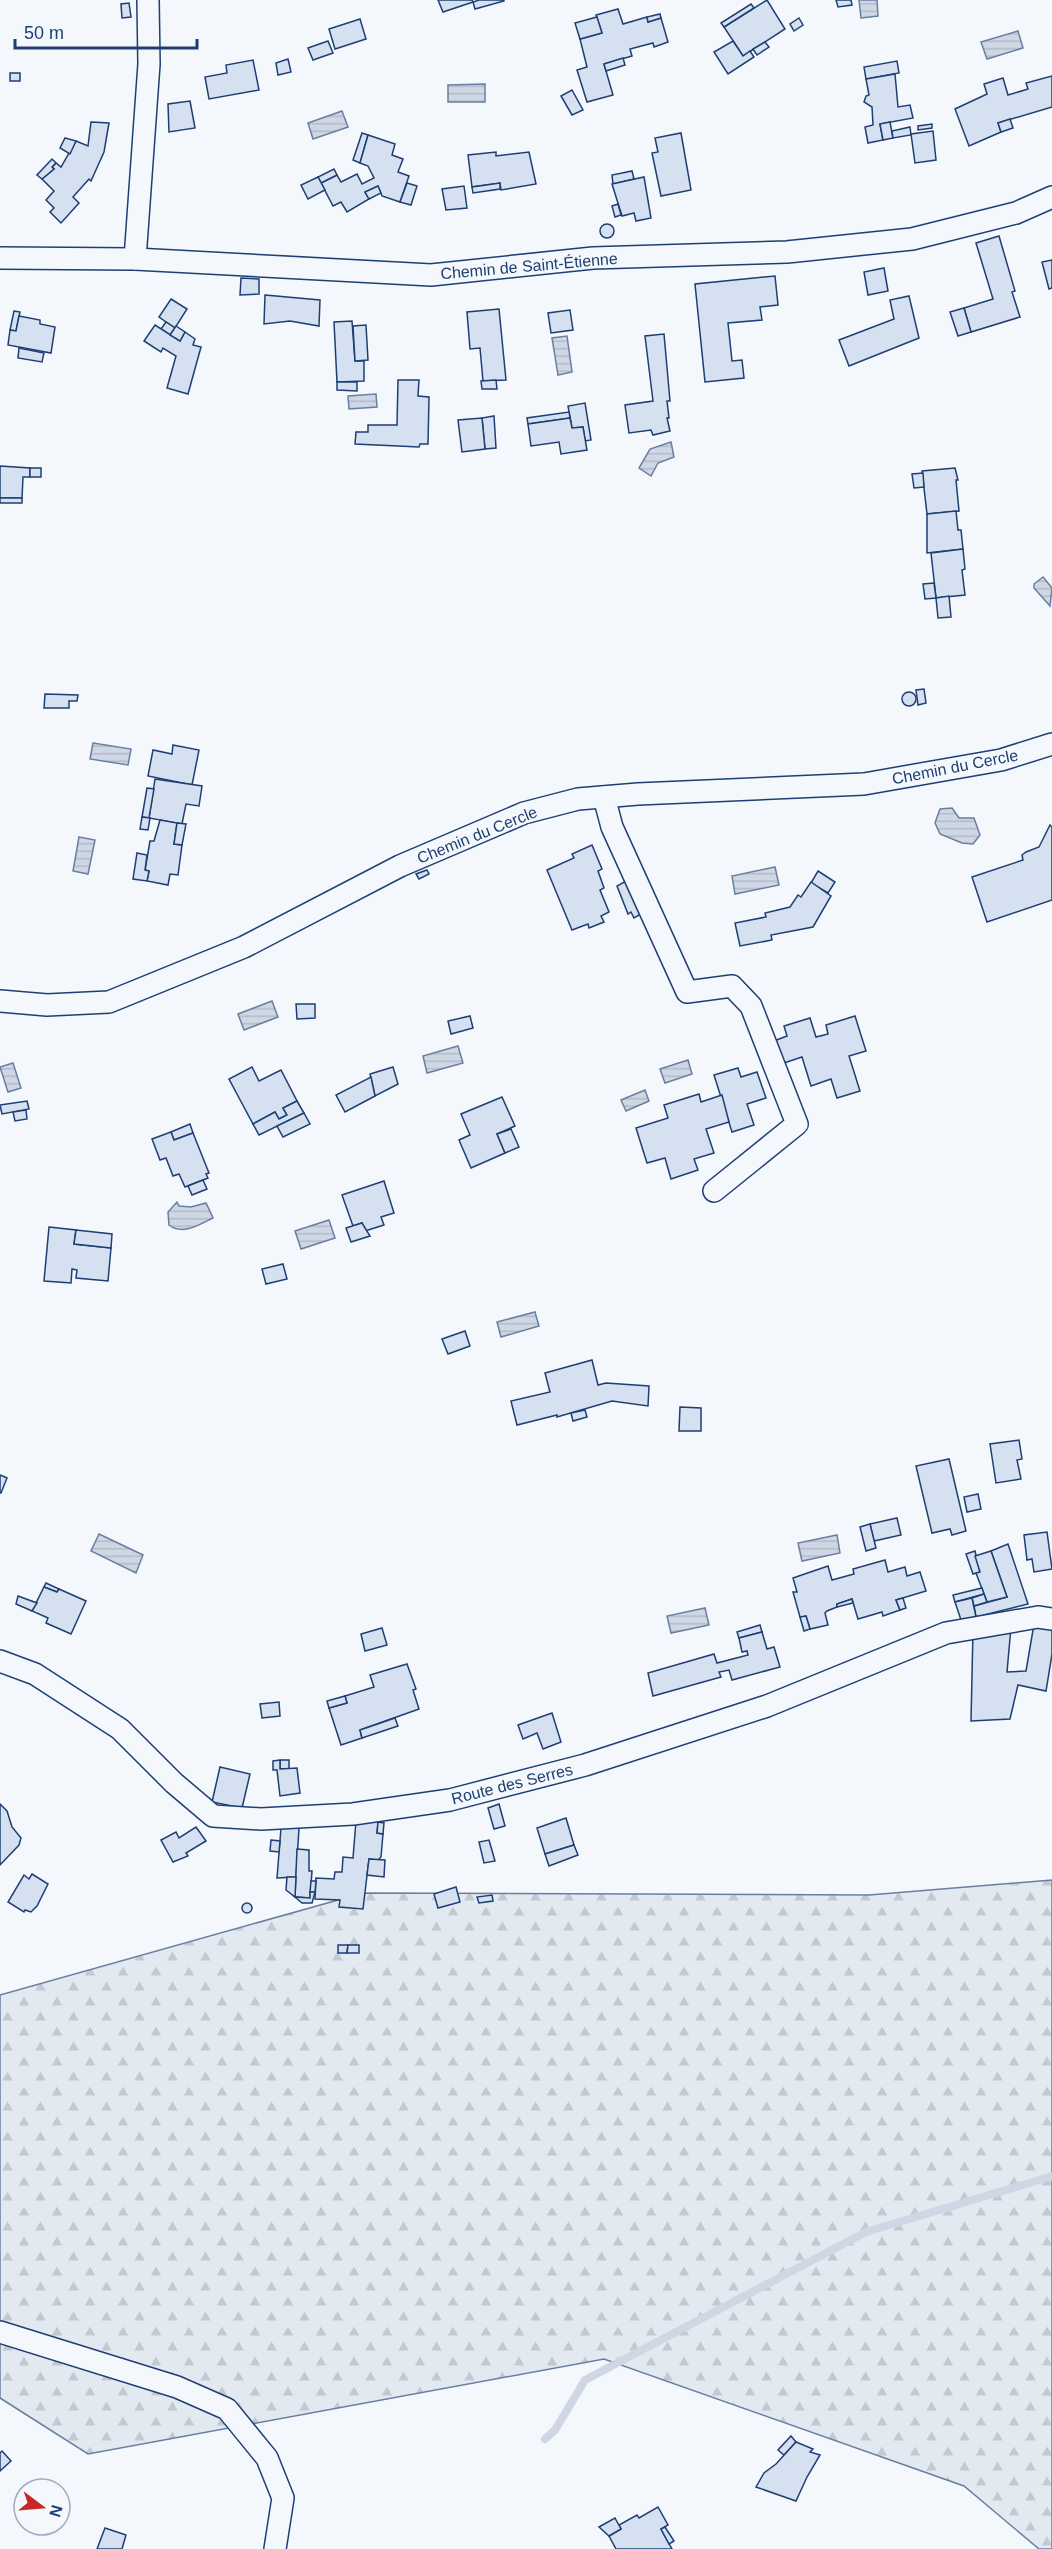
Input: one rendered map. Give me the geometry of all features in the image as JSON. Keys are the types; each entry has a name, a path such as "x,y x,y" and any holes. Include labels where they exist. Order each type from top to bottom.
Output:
{"street":[{"path":"135,259 149,64 148,0"},
{"name":"Chemin de Saint-Étienne","path":"0,258 135,259 431,275 593,258 788,252 912,239 1016,213 1052,197"},
{"name":"Chemin du Cercle","path":"0,1001 47,1005 109,1002 244,947 400,866 524,813 578,799 638,794 864,784 1001,760 1052,744"},
{"path":"604,797 612,827 687,992 732,986 752,1006 797,1124 714,1191"},
{"name":"Route des Serres","path":"0,1661 36,1674 120,1729 174,1783 213,1816 261,1819 353,1814 450,1800 585,1765 767,1707 946,1633 1038,1617 1052,1619"},
{"path":"0,2332 177,2388 227,2409 267,2458 283,2498 275,2549"}],"green space":[{"path":"1052,1880 1052,2549 1039,2549 964,2486 604,2359 88,2454 0,2398 0,1995 363,1893 869,1895"}],"shaded area":[{"path":"859,0 877,0 878,16 861,18"},
{"path":"1018,31 1023,48 987,59 981,42"},
{"path":"485,84 485,102 448,102 448,85"},
{"path":"342,111 348,127 313,139 308,123"},
{"path":"567,336 572,372 558,375 552,338"},
{"path":"376,394 377,407 349,409 348,396"},
{"path":"671,442 674,457 658,463 651,476 639,468 650,449"},
{"path":"1043,577 1052,588 1050,606 1034,588 1034,584"},
{"path":"93,743 131,749 128,765 90,759"},
{"path":"952,808 959,818 974,818 980,835 973,844 962,843 940,834 935,823 940,809"},
{"path":"79,837 95,840 88,874 73,871"},
{"path":"775,867 779,885 735,894 732,876"},
{"path":"272,1001 278,1017 244,1030 238,1014"},
{"path":"458,1046 463,1063 427,1073 423,1056"},
{"path":"688,1060 692,1074 665,1083 660,1069"},
{"path":"13,1063 21,1088 8,1092 0,1067"},
{"path":"645,1090 649,1101 626,1111 621,1100"},
{"path":"177,1202 179,1206 191,1207 206,1203 213,1218 191,1228 174,1228 169,1225 168,1212"},
{"path":"329,1220 335,1238 301,1249 295,1231"},
{"path":"535,1312 539,1326 501,1337 497,1322"},
{"path":"99,1534 143,1555 136,1573 91,1551"},
{"path":"837,1535 840,1553 802,1561 798,1543"},
{"path":"705,1608 709,1625 671,1633 667,1616"}],"building":[{"path":"438,0 472,0 473,2 443,12"},
{"path":"479,0 504,1 475,9 473,2"},
{"path":"767,0 785,29 743,56 724,27"},
{"path":"836,0 851,0 852,5 838,7"},
{"path":"129,3 131,17 122,18 121,4"},
{"path":"751,4 754,8 724,27 721,23"},
{"path":"618,9 623,24 647,17 648,22 661,18 668,42 654,47 653,43 630,49 632,56 604,64 613,95 587,102 577,70 587,67 580,39 602,33 596,15"},
{"path":"660,14 661,18 648,22 647,17"},
{"path":"597,17 602,33 580,39 575,23"},
{"path":"799,18 803,25 794,31 790,24"},
{"path":"360,19 366,39 335,49 329,29"},
{"path":"328,41 333,53 313,60 308,48"},
{"path":"733,41 743,56 750,51 754,57 728,74 714,52"},
{"path":"765,42 769,47 757,55 753,49"},
{"path":"623,58 625,65 606,71 604,64"},
{"path":"288,59 291,72 278,75 276,63"},
{"path":"253,60 259,90 209,99 205,77 227,73 226,65"},
{"path":"897,61 899,73 866,79 864,67"},
{"path":"10,73 20,73 20,81 10,81"},
{"path":"895,74 898,107 910,105 913,118 880,124 883,140 868,143 865,127 873,125 872,107 864,102 866,96 869,95 866,79"},
{"path":"1052,76 1052,107 998,123 1001,132 969,146 955,109 987,94 984,84 1003,78 1008,95 1028,89 1026,83"},
{"path":"572,90 583,110 572,115 561,96"},
{"path":"190,101 195,128 169,132 168,104"},
{"path":"1010,119 1013,128 1001,132 998,123"},
{"path":"91,122 109,123 104,152 91,181 89,179 73,197 79,203 61,223 50,212 54,208 46,200 54,191 42,179 54,169 52,167 56,163 61,167 76,141 88,146"},
{"path":"890,122 893,138 883,140 880,124"},
{"path":"932,124 932,128 918,130 918,126"},
{"path":"910,127 911,135 893,138 892,131"},
{"path":"933,131 936,160 915,163 911,134"},
{"path":"362,133 368,135 360,163 353,160"},
{"path":"681,133 691,190 661,196 652,153 658,152 655,138"},
{"path":"368,135 395,144 392,155 403,159 398,172 409,176 400,202 382,196 378,186 365,192 369,199 347,212 341,202 333,206 321,183 337,175 341,182 357,174 362,184 374,178 368,166 360,163"},
{"path":"65,138 76,141 70,154 60,148"},
{"path":"496,152 496,156 529,152 536,184 501,190 500,183 472,187 468,155"},
{"path":"52,159 56,163 52,167 54,169 42,179 37,175"},
{"path":"334,169 337,175 321,183 318,177"},
{"path":"632,171 634,179 613,184 612,175"},
{"path":"318,177 325,190 308,199 301,185"},
{"path":"644,177 651,218 636,221 634,213 622,216 612,184"},
{"path":"407,183 417,186 411,205 400,202"},
{"path":"500,183 500,189 473,193 472,187"},
{"path":"378,186 381,193 369,199 365,192"},
{"path":"464,186 467,208 446,210 442,189"},
{"path":"618,204 621,215 615,217 612,206"},
{"path":"607,224 612,226 614,231 612,236 607,238 602,236 600,231 602,226"},
{"path":"999,236 1020,317 971,332 964,308 993,299 976,243"},
{"path":"1052,260 1052,288 1049,289 1042,262"},
{"path":"884,268 888,291 868,295 864,272"},
{"path":"775,276 778,305 760,307 762,320 728,323 732,361 742,360 744,378 705,382 695,284"},
{"path":"241,278 259,279 259,294 240,295"},
{"path":"265,295 320,300 319,326 290,321 264,324"},
{"path":"909,296 919,338 849,366 839,340 894,319 890,300"},
{"path":"171,299 187,309 175,328 159,317"},
{"path":"964,308 971,332 958,336 950,312"},
{"path":"499,309 506,380 483,381 480,348 470,349 467,312"},
{"path":"570,310 573,330 551,333 548,313"},
{"path":"14,311 20,312 16,331 10,330"},
{"path":"19,316 40,320 40,324 55,327 51,353 8,345 10,330 16,331"},
{"path":"352,321 355,361 364,361 364,381 337,382 334,322"},
{"path":"166,322 175,328 170,335 161,329"},
{"path":"155,325 180,341 185,332 195,339 193,345 201,347 188,394 167,388 176,356 163,348 161,352 144,341"},
{"path":"366,325 368,360 355,361 353,326"},
{"path":"176,326 185,332 180,341 170,335"},
{"path":"664,334 670,401 667,401 669,418 667,418 670,431 653,435 651,430 629,433 625,405 653,401 645,336"},
{"path":"19,348 44,353 42,362 18,358"},
{"path":"398,380 419,380 418,396 429,397 428,444 420,444 419,447 355,444 356,432 368,432 368,425 397,425"},
{"path":"496,380 497,389 482,389 481,381"},
{"path":"337,382 357,382 357,391 337,390"},
{"path":"585,403 591,440 585,441 583,427 572,428 568,406"},
{"path":"569,412 570,418 528,424 527,418"},
{"path":"494,416 496,448 485,449 482,418"},
{"path":"482,418 485,449 462,452 458,420"},
{"path":"570,418 572,428 583,427 587,450 561,454 559,442 531,446 528,424"},
{"path":"0,466 30,468 30,477 23,477 22,498 0,498"},
{"path":"30,468 41,468 41,477 30,477"},
{"path":"955,468 958,480 956,480 959,511 927,514 922,471"},
{"path":"923,473 924,487 914,488 912,474"},
{"path":"0,498 22,498 22,503 0,503"},
{"path":"956,511 963,549 927,553 927,514"},
{"path":"963,549 965,569 962,570 965,595 936,598 931,553"},
{"path":"934,583 936,598 925,599 923,584"},
{"path":"949,596 951,617 938,618 936,598"},
{"path":"924,689 926,703 918,705 916,690"},
{"path":"909,692 914,694 916,699 914,704 909,706 904,704 902,699 904,694"},
{"path":"45,694 78,695 77,701 69,701 69,708 44,708"},
{"path":"173,745 199,750 192,785 148,776 153,750 172,754"},
{"path":"155,779 202,786 199,806 186,804 182,824 149,818"},
{"path":"147,788 154,789 149,818 142,817"},
{"path":"142,817 150,818 148,830 140,829"},
{"path":"160,820 177,823 174,844 182,845 178,875 170,874 168,885 147,881 149,871 145,870 150,841 154,841"},
{"path":"177,823 186,824 182,845 174,844"},
{"path":"1050,825 1052,827 1052,900 987,922 972,877 1023,860 1022,855 1039,847"},
{"path":"592,845 602,869 598,871 604,888 600,890 609,912 601,916 604,922 589,928 588,924 572,930 547,870 574,858 572,854"},
{"path":"137,853 147,855 145,870 149,871 147,881 133,879"},
{"path":"427,870 429,874 419,879 416,874"},
{"path":"818,871 835,882 828,893 811,883"},
{"path":"626,881 641,914 634,918 631,912 628,914 617,886"},
{"path":"811,882 831,896 813,927 771,935 772,940 740,946 735,923 766,917 765,913 790,907 798,895 801,897"},
{"path":"296,1004 315,1004 315,1018 297,1019"},
{"path":"470,1016 473,1028 451,1034 448,1021"},
{"path":"855,1016 866,1051 849,1056 860,1091 837,1098 831,1079 811,1086 802,1057 781,1064 774,1041 787,1036 784,1026 810,1018 816,1037 828,1034 826,1025"},
{"path":"252,1067 259,1081 281,1070 297,1101 283,1108 287,1115 279,1119 275,1112 253,1124 229,1079"},
{"path":"393,1067 398,1084 375,1096 370,1074"},
{"path":"738,1068 741,1077 757,1072 766,1098 747,1104 754,1125 732,1132 714,1075"},
{"path":"371,1077 375,1096 345,1112 336,1095"},
{"path":"699,1094 701,1102 722,1095 729,1122 706,1129 714,1153 694,1159 698,1170 671,1179 665,1158 647,1163 636,1128 668,1118 664,1105"},
{"path":"502,1097 515,1126 497,1134 505,1153 471,1168 459,1140 470,1135 461,1114"},
{"path":"27,1101 29,1109 2,1114 0,1105"},
{"path":"297,1101 304,1113 259,1135 253,1124 275,1112 279,1119 287,1115 283,1108"},
{"path":"26,1110 27,1119 15,1121 13,1112"},
{"path":"304,1113 310,1124 283,1137 277,1126"},
{"path":"190,1124 193,1133 174,1140 171,1132"},
{"path":"511,1129 519,1147 505,1153 497,1134"},
{"path":"171,1132 174,1140 193,1133 209,1173 206,1174 208,1178 185,1187 179,1174 173,1176 166,1158 160,1160 152,1139"},
{"path":"203,1180 207,1189 192,1195 188,1186"},
{"path":"384,1181 394,1213 381,1217 384,1225 365,1231 362,1223 353,1226 342,1195"},
{"path":"362,1223 370,1236 351,1242 346,1228"},
{"path":"49,1227 76,1230 74,1244 111,1248 108,1281 76,1278 77,1270 72,1269 71,1283 44,1281"},
{"path":"76,1230 112,1234 111,1248 74,1244"},
{"path":"283,1264 287,1279 266,1284 262,1269"},
{"path":"465,1331 470,1346 448,1354 442,1339"},
{"path":"592,1360 598,1385 606,1383 649,1386 648,1406 612,1401 557,1417 557,1415 517,1425 511,1401 550,1392 545,1373"},
{"path":"680,1407 701,1408 701,1431 679,1431"},
{"path":"585,1410 587,1417 573,1421 571,1413"},
{"path":"1019,1440 1022,1459 1017,1460 1021,1479 996,1483 990,1444"},
{"path":"949,1459 966,1531 952,1535 950,1529 932,1533 916,1466"},
{"path":"0,1475 7,1478 1,1493 0,1493"},
{"path":"978,1494 981,1509 967,1512 964,1497"},
{"path":"897,1518 901,1535 874,1541 870,1524"},
{"path":"870,1524 876,1548 866,1551 860,1527"},
{"path":"1047,1532 1052,1569 1034,1572 1032,1559 1027,1560 1024,1535"},
{"path":"1008,1544 1028,1604 976,1617 974,1606 1007,1597 991,1551"},
{"path":"975,1551 980,1572 973,1574 966,1554"},
{"path":"991,1551 1007,1597 987,1602 976,1573 980,1572 975,1556"},
{"path":"885,1560 888,1572 905,1567 907,1576 920,1572 926,1591 896,1600 900,1610 883,1616 882,1612 858,1619 852,1599 837,1604 837,1607 825,1613 828,1625 810,1629 806,1616 800,1617 793,1592 797,1592 793,1578 828,1566 832,1580 854,1574 853,1569"},
{"path":"46,1583 59,1589 57,1592 44,1587"},
{"path":"44,1587 57,1592 59,1589 86,1601 71,1634 46,1623 48,1618 32,1611"},
{"path":"982,1588 984,1594 955,1602 953,1595"},
{"path":"984,1594 987,1602 974,1606 972,1598"},
{"path":"18,1596 37,1603 32,1611 16,1604"},
{"path":"903,1598 906,1608 900,1610 896,1600"},
{"path":"972,1598 976,1617 961,1620 955,1602"},
{"path":"852,1599 853,1603 837,1607 837,1604"},
{"path":"806,1616 810,1629 804,1631 800,1617"},
{"path":"1034,1624 1052,1627 1052,1654 1046,1691 1018,1685 1010,1719 971,1721 973,1630 1011,1627 1007,1672 1026,1671"},
{"path":"760,1625 762,1632 739,1638 737,1632"},
{"path":"382,1628 387,1645 365,1651 361,1634"},
{"path":"762,1632 767,1649 774,1647 780,1667 732,1680 729,1670 719,1672 721,1677 653,1696 648,1673 714,1654 717,1663 748,1655 747,1651 742,1652 739,1638"},
{"path":"407,1664 416,1689 413,1690 419,1709 360,1730 362,1738 341,1745 329,1708 347,1703 345,1696 374,1687 370,1675"},
{"path":"345,1696 347,1703 329,1708 327,1701"},
{"path":"279,1702 280,1716 262,1718 260,1704"},
{"path":"552,1713 561,1742 543,1749 537,1733 523,1739 518,1725"},
{"path":"395,1718 398,1726 362,1738 360,1730"},
{"path":"280,1760 289,1760 289,1769 280,1769"},
{"path":"280,1760 280,1769 297,1768 300,1793 280,1796 277,1770 273,1770 273,1761"},
{"path":"220,1767 250,1774 242,1808 212,1802"},
{"path":"0,1804 7,1811 12,1827 21,1838 19,1845 0,1865"},
{"path":"499,1804 505,1826 494,1829 488,1808"},
{"path":"566,1818 574,1845 545,1854 537,1828"},
{"path":"356,1821 378,1822 377,1833 383,1834 381,1857 378,1860 369,1859 363,1909 339,1907 340,1900 315,1899 316,1878 334,1879 335,1872 342,1872 343,1857 353,1858"},
{"path":"378,1822 384,1823 383,1834 377,1833"},
{"path":"196,1827 206,1841 186,1853 188,1856 173,1862 161,1840 176,1832 179,1838"},
{"path":"281,1828 299,1828 296,1877 277,1878"},
{"path":"271,1840 280,1841 279,1852 270,1851"},
{"path":"489,1840 495,1861 484,1863 479,1842"},
{"path":"574,1845 578,1855 549,1866 545,1854"},
{"path":"297,1849 309,1850 309,1871 312,1871 310,1898 295,1897"},
{"path":"369,1859 385,1860 384,1877 367,1875"},
{"path":"32,1874 48,1884 37,1906 31,1912 25,1910 24,1912 8,1902 24,1875 29,1879"},
{"path":"287,1877 296,1877 295,1897 286,1890"},
{"path":"311,1881 316,1881 315,1892 310,1892"},
{"path":"456,1887 460,1902 438,1908 434,1894"},
{"path":"310,1892 315,1892 312,1903 302,1903 295,1897 310,1898"},
{"path":"492,1895 493,1901 479,1903 477,1897"},
{"path":"247,1903 252,1908 247,1913 242,1908"},
{"path":"338,1945 348,1945 347,1953 338,1953"},
{"path":"348,1945 359,1945 359,1953 347,1953"},
{"path":"791,2436 796,2442 784,2455 778,2450"},
{"path":"796,2442 813,2449 810,2452 820,2455 796,2501 756,2487 764,2473 776,2464"},
{"path":"2,2451 11,2461 0,2471 0,2453"},
{"path":"658,2507 668,2525 661,2529 672,2549 616,2549 609,2536 621,2529 619,2525 637,2515 639,2518"},
{"path":"615,2518 621,2529 609,2536 599,2527"},
{"path":"665,2527 674,2541 669,2544 661,2529"},
{"path":"105,2528 126,2535 122,2549 97,2549"}],"waterway":[{"path":"545,2439 555,2430 585,2380 866,2232 1052,2176"}]}
